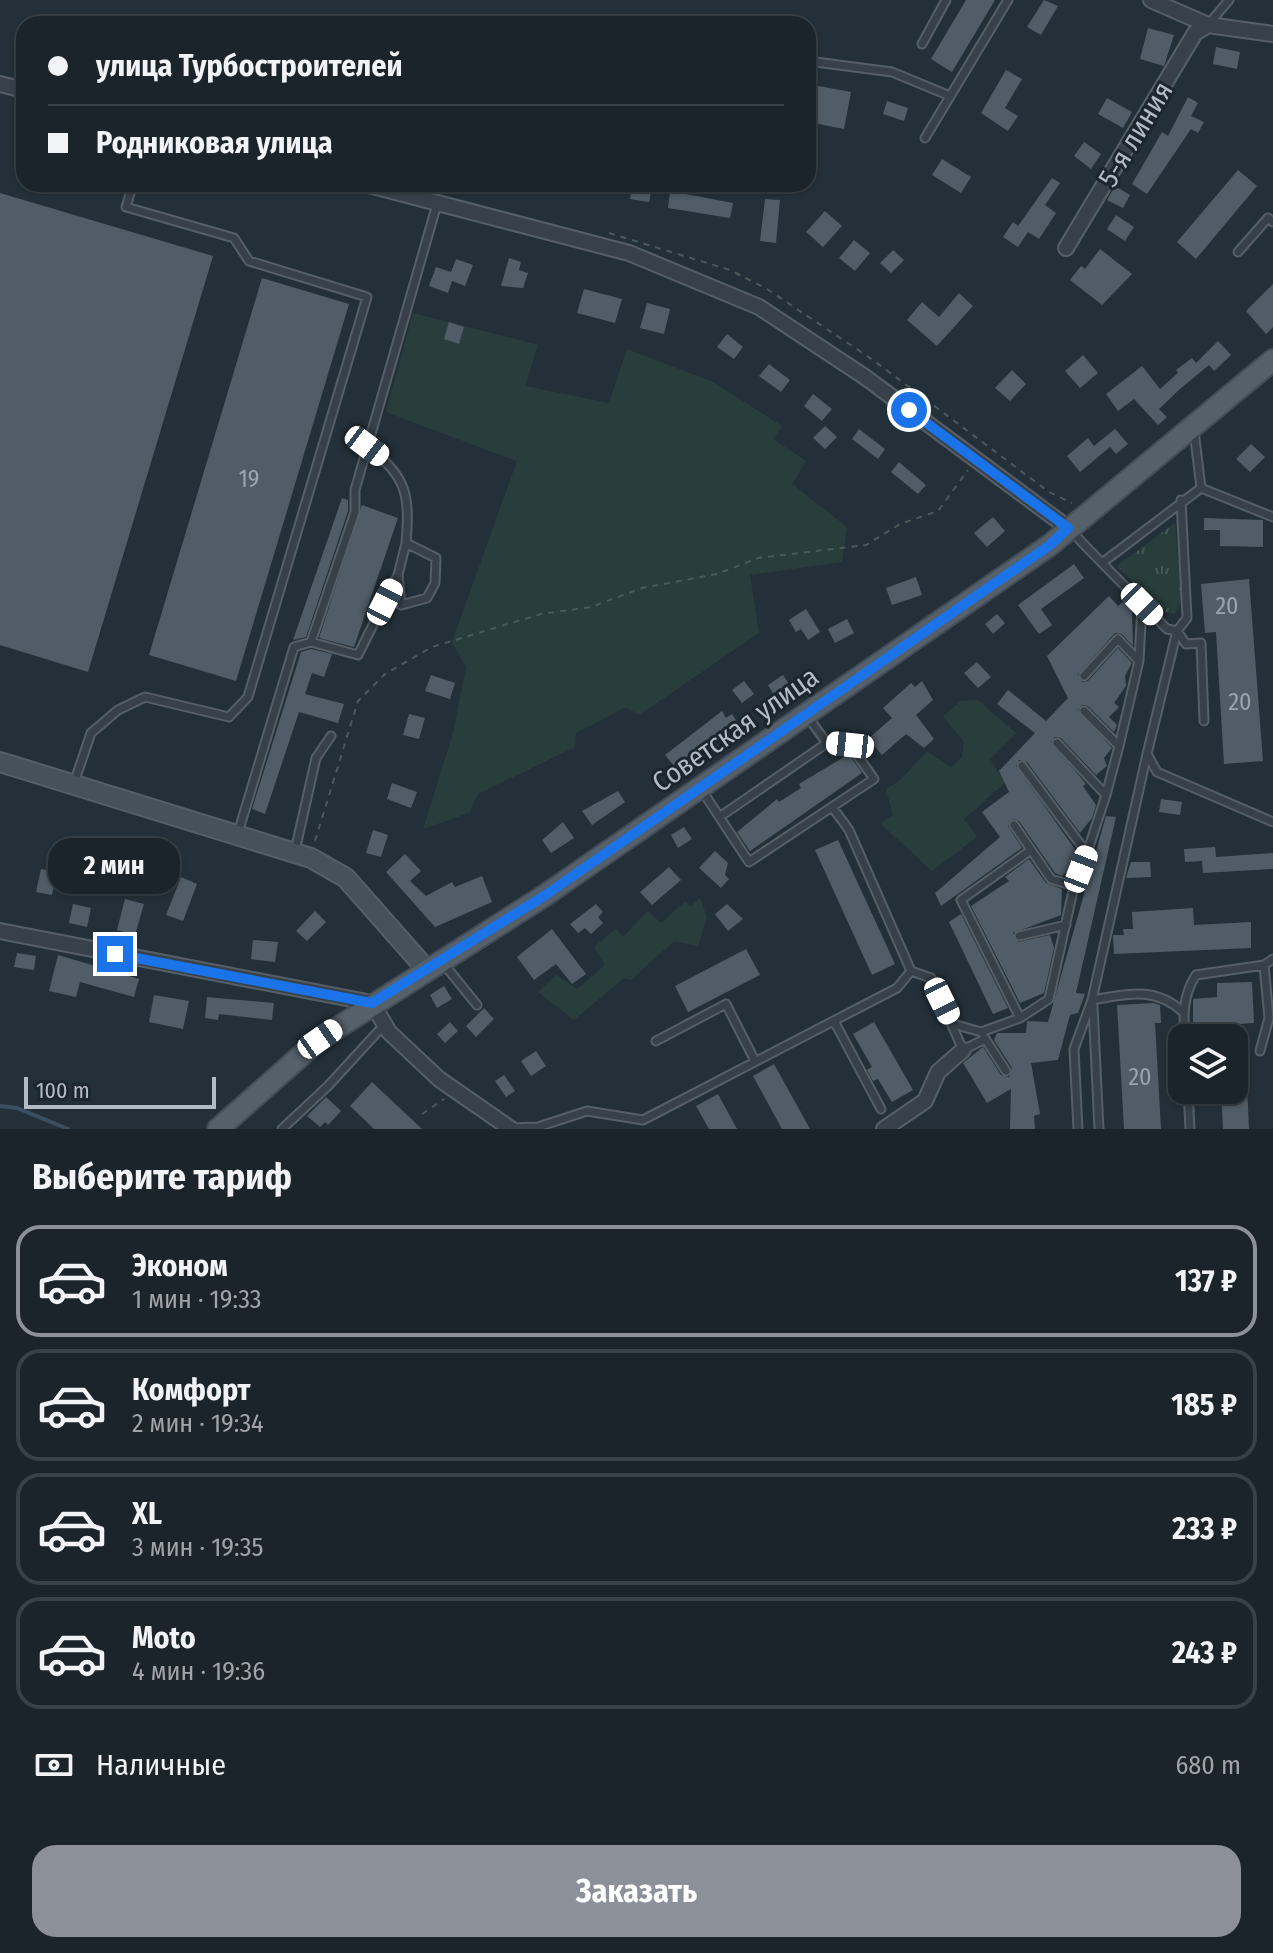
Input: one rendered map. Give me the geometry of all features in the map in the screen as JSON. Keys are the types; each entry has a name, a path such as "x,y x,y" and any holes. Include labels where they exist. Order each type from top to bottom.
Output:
{"main road":[{"name":"Советская улица","path":"218,1129 320,1039 700,787 1050,545 1064,525 1273,360"}],"street":[{"path":"1151,0 1208,25 1273,34"},
{"name":"5-я линия","path":"1066,248 1195,33 1208,25"},
{"path":"394,192 629,253 759,307 865,377 1064,525"},
{"path":"0,762 304,851 346,878 435,965"},
{"path":"0,931 372,1003 384,1024 439,1079 511,1128"},
{"path":"884,1129 925,1101 938,1072 963,1050"}],"lane":[{"path":"922,44 946,0"},
{"path":"925,138 1008,0"},
{"path":"1208,25 1229,0"},
{"path":"816,62 892,72 950,96"},
{"path":"74,783 91,733 118,710 145,697 229,717 248,697 367,297 249,261 234,238 126,207 131,192"},
{"path":"311,642 355,512 355,490 431,202 430,192"},
{"path":"1238,252 1268,218 1273,222"},
{"path":"1193,425 1201,488"},
{"path":"238,833 294,647 311,642 358,655 398,575 406,543 409,507 393,466 367,446"},
{"path":"1102,563 1181,500 1201,488"},
{"path":"1201,488 1273,517"},
{"path":"1078,1129 1074,1049 1092,1000 1177,631 1187,618 1181,500"},
{"path":"1064,525 1167,629 1177,631 1186,644 1201,643 1204,721"},
{"path":"398,575 401,605 427,598 435,583 436,558 406,543"},
{"path":"833,808 849,830 911,971 931,978 963,1050 1049,999 1074,886 1106,795 1119,746 1139,661 1142,604"},
{"path":"1084,676 1118,639 1139,661"},
{"path":"1084,711 1119,746"},
{"path":"806,714 827,743"},
{"path":"304,851 316,758 331,736"},
{"path":"700,787 749,862 874,779 850,745 827,743 721,816"},
{"path":"1057,743 1106,795"},
{"path":"1147,754 1157,772 1273,822"},
{"path":"1022,766 1087,853"},
{"path":"1141,780 1157,772"},
{"path":"1014,825 1051,879 1074,886"},
{"path":"1020,1018 961,900 1031,850"},
{"path":"1019,936 1066,925"},
{"path":"1184,1024 1187,989 1196,975 1264,965 1273,959"},
{"path":"435,965 477,1005"},
{"path":"1260,1051 1269,1018 1264,965"},
{"path":"511,1128 538,1128 587,1111 643,1120 897,988 911,971"},
{"path":"1092,1000 1147,991 1170,1000 1183,1012"},
{"path":"1092,1000 1099,1129"},
{"path":"656,1041 726,1004 755,1061"},
{"path":"834,1021 881,1109"},
{"path":"282,1129 328,1086 384,1024"},
{"path":"953,1024 983,1036 1006,1071"},
{"path":"1189,1104 1190,1129"}],"path":[{"path":"304,851 358,701 385,674 432,647 541,614 591,607 642,588 717,574 758,558 866,545 900,524 938,511 975,459"},
{"path":"1064,525 1073,504"},
{"path":"422,1114 446,1097"}],"green space":[{"path":"413,313 538,345 525,386 609,403 627,349 713,382 782,426 773,439 806,461 792,484 847,527 842,562 750,575 759,633 639,715 626,707 576,733 575,747 478,794 469,813 423,829 453,733 466,667 452,642 517,461 386,412"},
{"path":"1175,523 1181,602 1174,614 1163,611 1117,566"},
{"path":"978,700 1016,733 990,759 1005,783 964,819 977,837 932,871 880,823 893,815 886,789 899,781 927,752 951,767 962,757 964,742 943,716 961,701"},
{"path":"700,898 707,917 698,946 674,941 631,980 624,978 574,1020 538,992 556,975 577,989 605,965 594,947 615,929 623,937 648,911 661,923 685,902 691,906"}],"building":[{"path":"966,0 995,0 952,72 931,59"},
{"path":"1044,0 1058,6 1041,35 1027,27"},
{"path":"1148,28 1174,35 1164,66 1140,59"},
{"path":"1216,47 1240,52 1237,69 1213,64"},
{"path":"1006,70 1022,79 1005,108 1018,116 1008,131 981,113"},
{"path":"816,85 851,92 844,129 816,124"},
{"path":"1188,97 1198,103 1191,116 1204,122 1198,133 1191,129 1147,194 1132,184 1162,132 1168,136"},
{"path":"1107,98 1132,112 1123,128 1098,114"},
{"path":"887,101 908,108 904,121 883,114"},
{"path":"1084,142 1101,154 1091,169 1074,156"},
{"path":"942,159 971,177 961,193 932,175"},
{"path":"1238,170 1257,186 1196,259 1177,242"},
{"path":"1052,178 1060,183 1045,205 1056,213 1039,239 1028,232 1018,247 1003,237 1013,222 1018,226"},
{"path":"1115,186 1130,195 1123,208 1107,200"},
{"path":"631,192 651,192 649,202 630,199"},
{"path":"670,192 733,203 730,218 668,208"},
{"path":"0,193 213,256 88,672 0,645"},
{"path":"765,199 780,200 776,243 760,241"},
{"path":"825,211 842,226 823,247 806,232"},
{"path":"1116,215 1134,227 1125,241 1107,229"},
{"path":"854,240 870,253 855,271 839,258"},
{"path":"1100,249 1132,274 1102,305 1070,280 1081,266 1085,269"},
{"path":"893,250 904,260 891,273 880,263"},
{"path":"509,258 521,262 519,270 528,273 523,288 501,286"},
{"path":"456,259 473,265 465,286 452,281 448,293 429,286 436,267 451,272"},
{"path":"262,278 349,304 236,681 149,655"},
{"path":"1273,284 1273,327 1266,334 1246,311"},
{"path":"584,289 622,299 615,323 577,313"},
{"path":"959,293 973,306 937,346 907,320 922,302 939,317"},
{"path":"647,303 670,309 664,334 640,328"},
{"path":"449,322 464,327 459,344 444,339"},
{"path":"727,334 743,347 734,359 717,347"},
{"path":"1218,341 1231,355 1214,371 1209,365 1159,409 1167,417 1158,425 1134,399 1118,411 1106,394 1142,366 1160,389 1178,373 1176,370 1192,358 1196,363"},
{"path":"1083,355 1098,373 1080,388 1065,371"},
{"path":"769,364 790,380 781,392 759,376"},
{"path":"1012,370 1026,384 1010,401 995,388"},
{"path":"813,394 832,409 822,421 804,406"},
{"path":"825,426 837,437 825,449 813,438"},
{"path":"859,429 885,449 878,459 852,439"},
{"path":"1115,429 1128,444 1116,454 1110,447 1080,472 1067,456 1088,438 1094,446"},
{"path":"1251,444 1265,457 1250,472 1236,459"},
{"path":"899,462 926,485 918,494 891,472"},
{"path":"342,498 348,500 348,511 306,637 293,640"},
{"path":"362,505 398,518 354,647 319,638"},
{"path":"993,517 1005,531 987,547 974,533"},
{"path":"1204,518 1263,520 1263,547 1220,546 1220,530 1204,530"},
{"path":"1074,564 1084,578 1041,609 1052,625 1039,634 1018,605"},
{"path":"916,577 922,595 892,605 886,588"},
{"path":"1249,579 1263,761 1224,764 1216,632 1205,633 1201,584"},
{"path":"1109,596 1118,606 1125,600 1132,612 1133,646 1122,634 1115,633 1078,675 1082,682 1088,681 1118,648 1132,663 1125,676 1126,686 1114,703 1119,707 1109,717 1117,725 1114,732 1088,706 1082,705 1078,710 1112,748 1104,758 1107,766 1096,775 1061,738 1055,737 1051,742 1086,784 1083,786 1096,805 1092,818 1080,833 1027,762 1019,760 1016,766 1079,855 1076,864 1062,876 1055,873 1019,821 1013,819 1008,826 1022,848 941,906 935,893 1000,837 982,812 1009,792 999,771 1035,733 997,704 1008,690 1046,721 1068,698 1047,656"},
{"path":"806,609 820,632 808,640 801,629 796,632 789,620"},
{"path":"997,614 1005,623 993,634 985,624"},
{"path":"847,619 854,633 835,643 828,629"},
{"path":"311,649 332,654 324,677 312,673 305,694 344,704 338,723 299,712 265,814 252,809 301,652"},
{"path":"977,662 991,677 978,688 964,673"},
{"path":"431,675 455,683 450,699 425,691"},
{"path":"783,675 791,687 775,697 768,685"},
{"path":"744,681 754,694 742,703 732,690"},
{"path":"922,681 933,700 916,715 934,739 924,748 906,734 882,755 868,739 892,718 883,708 911,683 915,687"},
{"path":"722,711 726,718 732,714 739,725 706,748 703,744 675,767 665,755"},
{"path":"409,714 425,718 419,739 403,735"},
{"path":"849,754 862,773 750,851 737,832 777,799 779,802 801,788 799,784"},
{"path":"392,783 417,792 411,808 387,799"},
{"path":"618,791 625,802 592,825 582,811"},
{"path":"1161,799 1182,802 1180,815 1159,812"},
{"path":"1106,816 1116,817 1076,993 1085,994 1078,1013 1070,1015 1058,1060 1031,1063 1040,1114 1034,1116 1035,1129 1010,1129 1011,1089 987,1103 963,1063 983,1047 1001,1075 1009,1077 1012,1068 994,1040 997,1033 1026,1033 1027,1021 1048,1022"},
{"path":"563,822 574,838 551,853 542,840"},
{"path":"684,827 692,839 678,848 671,835"},
{"path":"373,830 388,835 381,857 366,853"},
{"path":"838,840 895,964 872,975 815,850"},
{"path":"1215,847 1216,857 1273,853 1273,869 1203,873 1202,861 1185,862 1184,849"},
{"path":"715,851 728,863 725,875 729,879 721,888 699,868"},
{"path":"405,854 421,871 410,881 426,896 452,882 455,887 482,876 492,902 435,927 386,872"},
{"path":"1029,859 1046,883 1062,889 1061,915 1013,933 1018,942 1050,935 1054,948 1044,993 1020,1003 971,906 1009,881 1005,877"},
{"path":"1131,862 1150,862 1151,877 1126,878"},
{"path":"669,867 681,880 652,905 640,892"},
{"path":"41,869 57,872 52,895 36,892"},
{"path":"181,877 197,884 183,921 166,915"},
{"path":"125,899 144,904 135,935 117,930"},
{"path":"73,904 91,908 87,927 69,923"},
{"path":"596,904 603,912 598,917 603,923 591,934 585,928 578,933 570,924"},
{"path":"727,904 743,919 728,931 715,914"},
{"path":"1193,908 1194,925 1251,922 1251,948 1114,954 1113,935 1124,935 1123,929 1133,929 1132,912"},
{"path":"315,911 326,922 307,941 296,931"},
{"path":"961,914 1008,1008 993,1014 949,922"},
{"path":"552,929 586,974 572,984 556,964 534,980 517,957"},
{"path":"253,940 278,942 275,962 251,959"},
{"path":"746,949 760,975 688,1012 675,986"},
{"path":"17,953 36,956 34,970 14,967"},
{"path":"58,955 139,979 134,997 80,982 76,997 49,991"},
{"path":"1252,982 1254,1023 1193,1024 1193,999 1217,997 1217,983"},
{"path":"444,986 452,999 437,1008 430,995"},
{"path":"154,995 189,1001 183,1029 149,1022"},
{"path":"207,997 274,1003 272,1020 219,1014 218,1020 205,1018"},
{"path":"1117,1005 1160,1005 1161,1023 1155,1023 1161,1129 1124,1129"},
{"path":"484,1008 494,1019 476,1037 466,1026"},
{"path":"450,1022 458,1031 445,1043 437,1034"},
{"path":"874,1022 913,1090 892,1102 878,1079 873,1081 867,1070 872,1067 853,1034"},
{"path":"536,1051 546,1066 531,1076 521,1061"},
{"path":"774,1064 810,1129 782,1129 753,1076"},
{"path":"504,1075 515,1091 506,1097 495,1081"},
{"path":"372,1082 422,1129 374,1129 350,1106"},
{"path":"718,1094 737,1129 709,1129 696,1106"},
{"path":"326,1097 341,1111 328,1125 325,1122 320,1127 307,1116"},
{"path":"1222,1104 1248,1104 1249,1129 1223,1129"}],"waterway":[{"path":"0,1106 17,1108 68,1129"}],"route":[{"path":"115,954 372,1003 544,896 1050,545 1068,528 909,410"}]}
